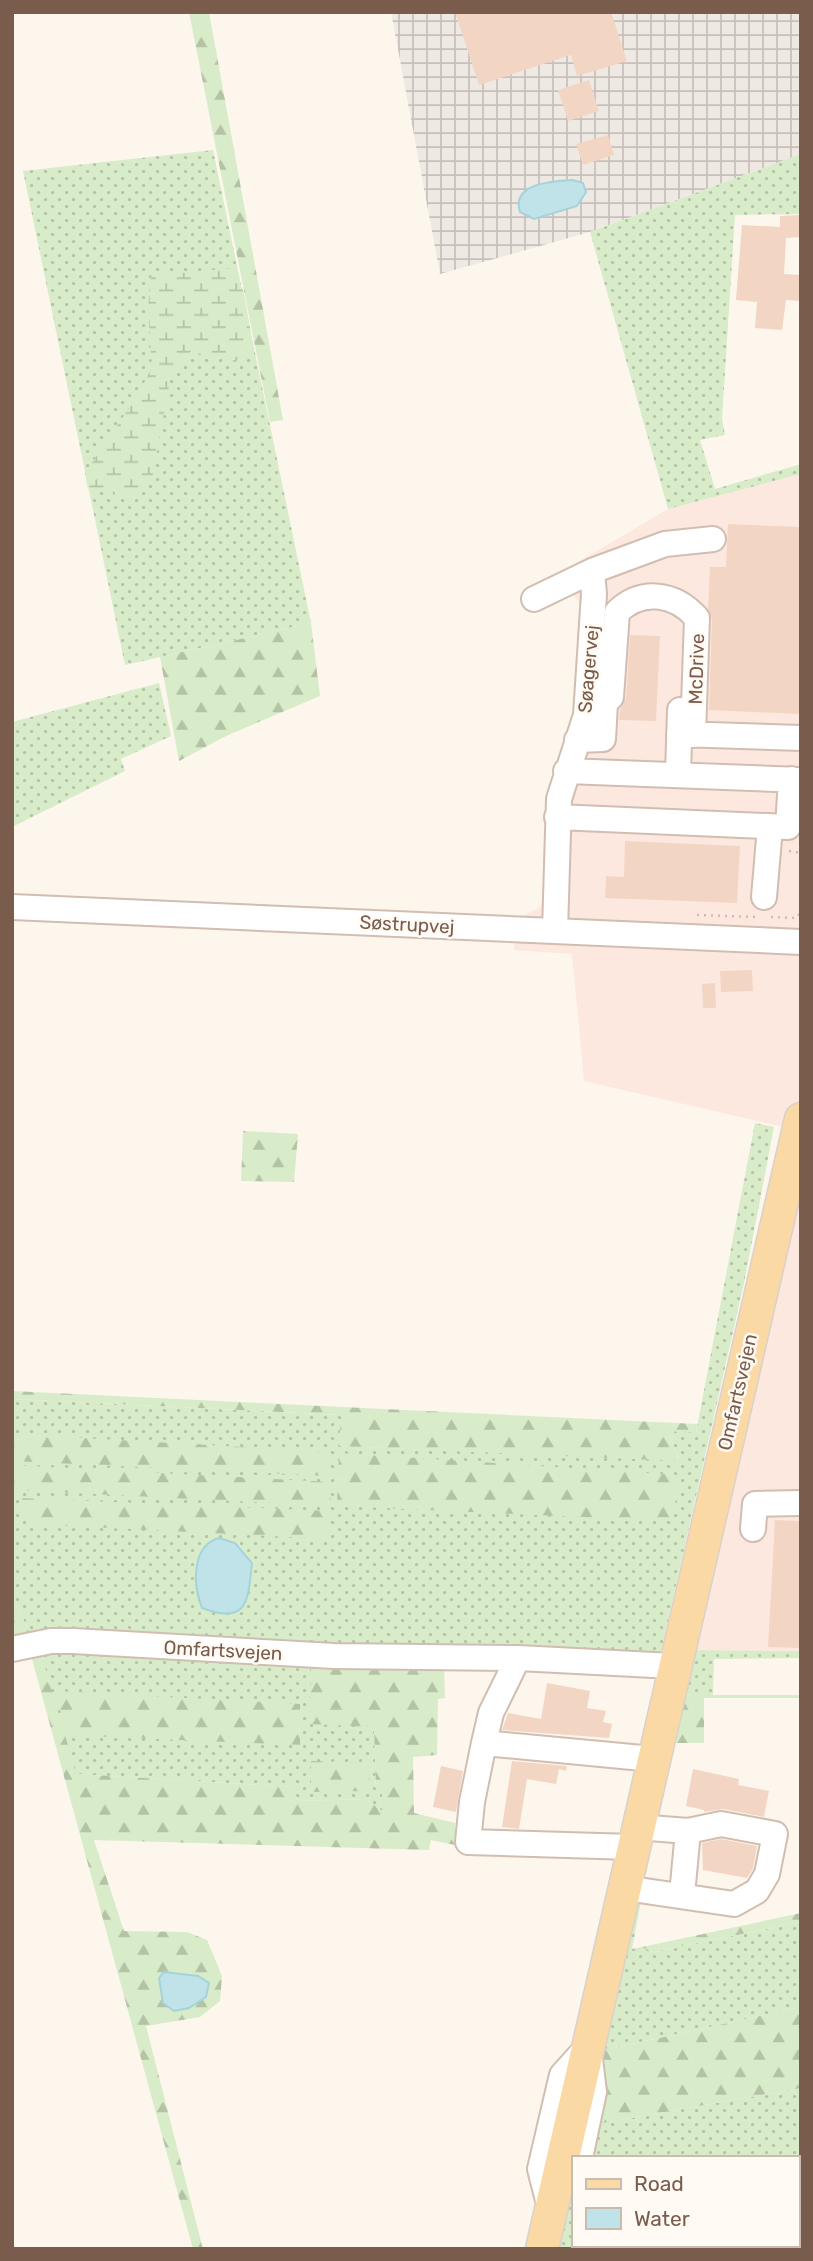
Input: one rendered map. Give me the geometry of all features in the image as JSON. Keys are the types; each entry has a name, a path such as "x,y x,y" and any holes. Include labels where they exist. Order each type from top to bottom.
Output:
{"main road":[{"name":"Omfartsvejen","path":"542,2249 673,1666 801,1119"}],"street":[{"path":"534,600 592,571 664,544 713,539"},
{"name":"Søagervej","path":"555,931 557,817 566,771 586,715 594,594 592,571"},
{"name":"McDrive","path":"577,740 603,739 605,703 611,697 617,612 629,603 648,596 669,598 684,616 697,618 686,735 678,775"},
{"path":"686,735 801,738"},
{"path":"557,817 788,827 796,780 566,771"},
{"path":"764,897 770,827"},
{"name":"Søstrupvej","path":"12,907 801,942"},
{"path":"753,1529 755,1504 801,1503"},
{"name":"Omfartsvejen","path":"12,1649 62,1641 334,1656 518,1658 673,1666"},
{"path":"518,1658 491,1713 471,1802 468,1842 635,1837 721,1824 775,1834 767,1874 757,1891 734,1904 625,1888"},
{"path":"484,1744 653,1759"},
{"path":"682,1895 688,1831"},
{"path":"580,2156 594,2092 589,2045"},
{"path":"551,2212 572,2185"}],"path":[{"path":"697,915 796,918 801,913"}],"shaded area":[{"path":"391,12 801,12 801,154 590,232 440,274"},
{"path":"801,474 801,1131 584,1081 572,954 514,950 516,920 540,907 547,893 580,702 583,606 573,595 534,612 524,594 668,509"},
{"path":"801,1172 801,1651 692,1650"}],"green space":[{"path":"189,12 209,12 283,420 270,422"},
{"path":"213,150 311,623 125,665 23,171"},
{"path":"801,154 801,214 735,215 722,419 725,435 700,440 715,489 801,464 801,474 668,509 590,232"},
{"path":"233,268 244,293 253,345 238,361 190,352 171,375 152,479 130,498 88,489 85,473 138,395 152,367 148,308 151,276"},
{"path":"311,623 320,696 226,736 179,761 160,657"},
{"path":"159,683 171,736 121,759 125,771 12,827 12,722"},
{"path":"755,1123 774,1127 744,1283 661,1652 651,1659 33,1639 12,1596 12,1399 342,1415 340,1446 679,1460 668,1431 696,1432"},
{"path":"243,1131 298,1134 294,1182 241,1181"},
{"path":"12,1391 697,1424 696,1433 668,1431 679,1461 339,1446 341,1415 12,1399"},
{"path":"12,1434 330,1452 330,1476 12,1461"},
{"path":"339,1453 679,1475 673,1521 337,1506"},
{"path":"12,1465 331,1482 331,1506 17,1490 12,1479"},
{"path":"19,1498 330,1511 330,1539 29,1524"},
{"path":"12,1596 33,1639 12,1644"},
{"path":"39,1647 311,1664 374,1727 376,1791 382,1792 382,1811 366,1799 297,1801 294,1787 75,1774"},
{"path":"39,1647 64,1732 57,1691 300,1704 300,1745 65,1735 76,1774 295,1787 297,1801 366,1799 382,1811 382,1792 376,1792 374,1727 310,1724 311,1664 444,1665 445,1698 438,1699 437,1755 413,1757 414,1813 455,1823 455,1845 431,1840 429,1850 94,1840 124,1931 187,1932 207,1940 222,1976 220,2001 200,2017 146,2026 203,2249 193,2249 29,1648"},
{"path":"692,1650 801,1651 801,1658 714,1659 713,1695 691,1695 682,1702 673,1755 669,1749 679,1700 688,1694 683,1690"},
{"path":"690,1695 801,1695 801,1698 704,1698 704,1743 676,1743 682,1702"},
{"path":"311,1761 370,1763 369,1791 311,1792"},
{"path":"642,1896 632,1949 642,1947 653,1952 801,1922 801,2007 609,2049 603,2123 801,2088 801,2226 799,2156 584,2156 596,2069 634,1902"},
{"path":"801,1913 801,1922 653,1952 642,1947"},
{"path":"801,2007 801,2088 603,2123 600,2051"},
{"path":"572,2194 572,2247 674,2247 663,2249 556,2249"}],"water":[{"path":"573,180 583,183 586,192 577,206 534,219 520,212 519,202 528,189 555,181"},
{"path":"219,1538 235,1543 252,1563 247,1598 243,1606 229,1614 202,1608 197,1588 199,1558 210,1542"},
{"path":"164,1972 198,1976 209,1983 206,1997 189,2008 174,2011 163,2003 159,1978"}],"building":[{"path":"455,12 611,12 627,61 577,76 571,55 479,85"},
{"path":"589,80 599,111 568,121 558,90"},
{"path":"608,135 614,155 583,165 576,144"},
{"path":"801,215 801,237 786,238 784,274 801,275 801,301 786,300 782,330 755,328 757,302 736,300 742,225 780,227 780,216"},
{"path":"728,524 801,527 801,714 709,710 712,619 708,608 710,567 726,567"},
{"path":"630,635 660,636 656,721 619,720 626,698"},
{"path":"625,841 740,846 737,903 605,898 606,876 624,877"},
{"path":"752,970 753,991 721,992 720,971"},
{"path":"715,983 716,1008 703,1008 702,984"},
{"path":"775,1520 801,1521 801,1648 768,1647"},
{"path":"547,1683 590,1691 587,1708 606,1711 603,1722 612,1724 609,1738 502,1730 508,1713 541,1719"},
{"path":"512,1761 567,1766 566,1771 559,1769 556,1784 527,1779 519,1829 502,1827"},
{"path":"441,1766 463,1771 456,1812 433,1807"},
{"path":"693,1769 739,1779 738,1785 769,1791 764,1817 723,1809 704,1812 686,1806"},
{"path":"721,1839 757,1846 753,1869 747,1878 703,1870 702,1843"}]}
